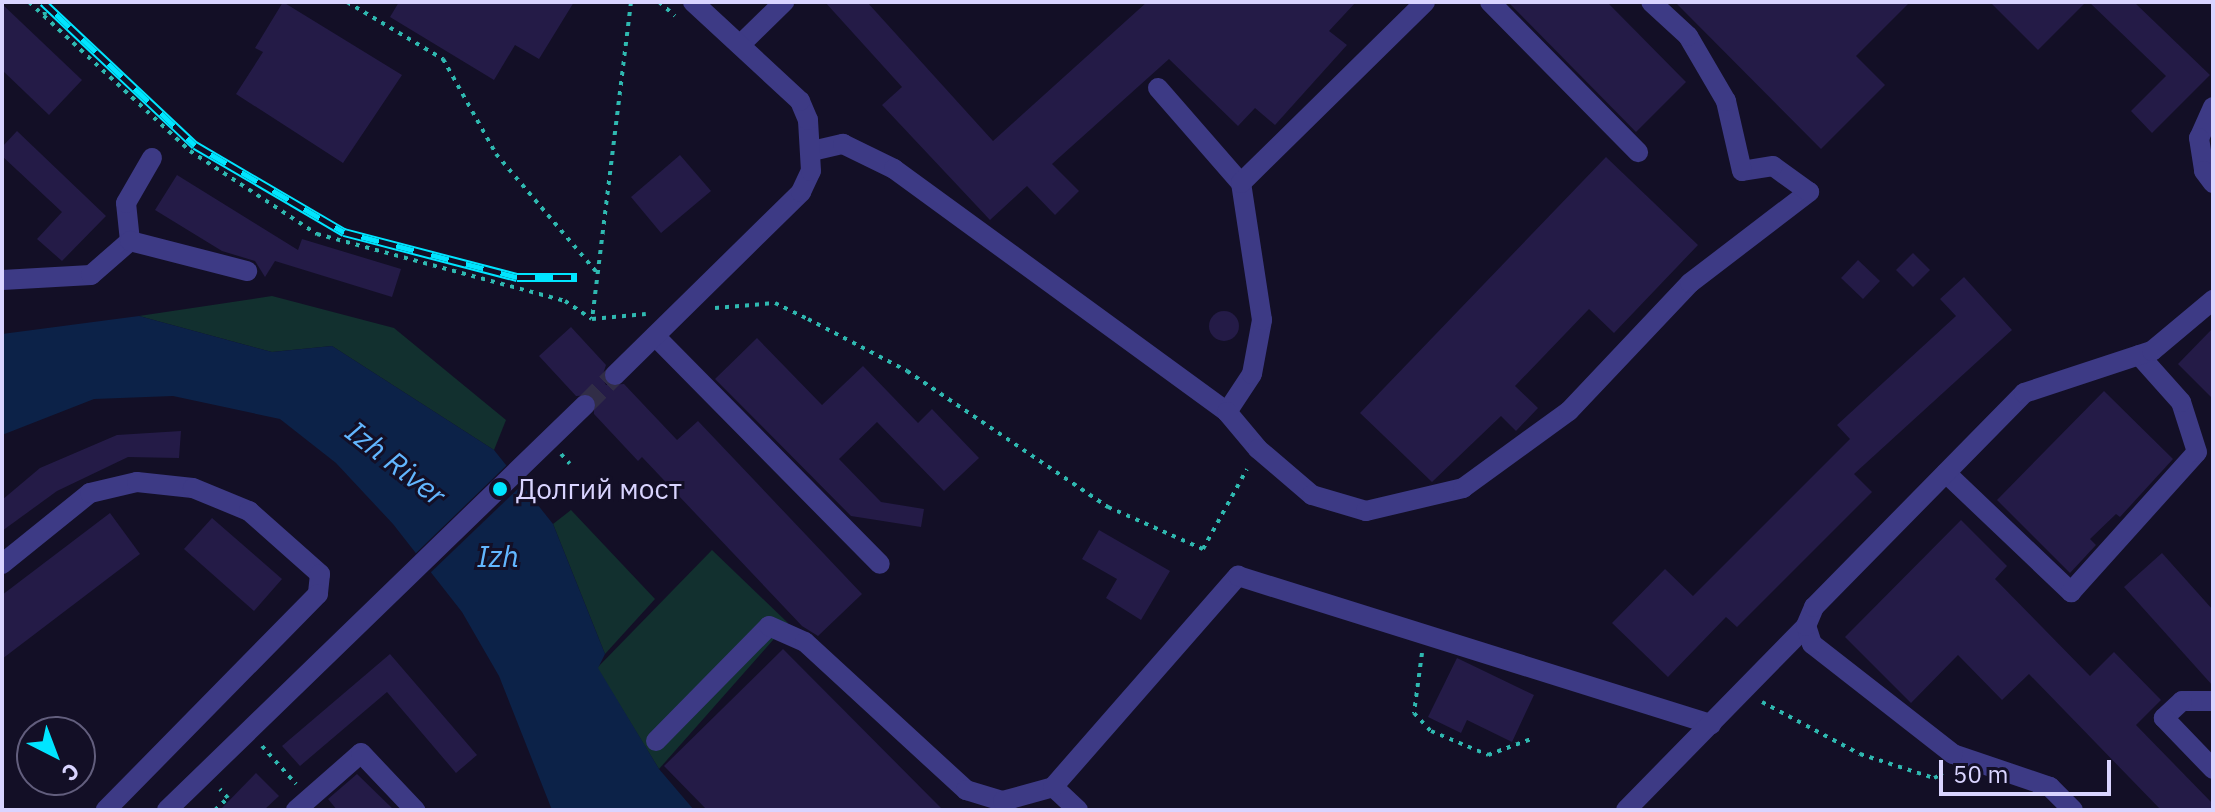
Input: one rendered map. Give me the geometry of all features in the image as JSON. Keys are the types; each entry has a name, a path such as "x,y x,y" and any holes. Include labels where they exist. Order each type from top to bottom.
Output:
{"street":[{"path":"615,375 801,192 811,171 812,151 800,101 693,2"},
{"path":"740,45 784,2"},
{"path":"1241,183 1425,2"},
{"path":"1490,2 1638,152"},
{"path":"812,151 843,144 894,169 1227,412 1258,449 1312,495 1366,511 1463,488 1569,411 1690,283 1809,192 1773,166 1742,171 1726,101 1688,36 1651,2"},
{"path":"1158,88 1241,183 1262,320 1252,374 1227,412"},
{"path":"2213,107 2199,138 2204,171 2213,183"},
{"path":"130,241 126,203 152,158"},
{"path":"130,241 247,271"},
{"path":"2,280 91,275 130,241"},
{"path":"1626,810 1806,626 1814,607 2024,393 2152,351 2213,300"},
{"path":"655,336 880,564"},
{"path":"1946,473 2071,592 2197,452 2181,402 2139,355"},
{"path":"167,810 585,405"},
{"path":"2,564 90,493 137,482 193,488 249,511 313,562 320,574 318,594 106,810"},
{"path":"656,741 769,626 805,642 966,790 1003,801 1032,793 1053,787 1238,576 1711,724"},
{"path":"1806,626 1812,644 1953,754 2050,787 2073,810"},
{"path":"2213,701 2182,701 2164,718 2213,769"},
{"path":"302,804 361,753 415,810"},
{"path":"1053,787 1078,810"},
{"path":"1015,810 1032,793"}],"path":[{"path":"29,2 190,151 317,234 565,301 592,319 775,303 907,371 1108,507 1203,549 1258,449"},
{"path":"43,2 45,17"},
{"path":"347,2 443,59 496,154 598,274"},
{"path":"592,319 631,2"},
{"path":"1425,634 1414,713 1431,731 1488,755 1534,738"},
{"path":"1742,692 1860,754 1934,778 1972,760"},
{"path":"260,744 302,804"},
{"path":"217,808 226,795 221,790"}],"green space":[{"path":"272,296 394,328 506,420 494,450 332,346 272,352 139,316"},
{"path":"571,510 655,599 605,654 553,524"},
{"path":"712,550 788,623 659,769 597,668"}],"water":[{"name":"Izh","path":"139,316 272,352 332,346 494,450 553,524 605,654 598,668 659,769 694,810 552,810 499,676 462,612 393,524 336,463 280,419 173,396 94,399 2,435 2,334"}],"pier":[{"path":"509,463 525,482 428,575 413,556"}],"building":[{"path":"283,2 402,75 343,163 236,94 263,52 255,48"},
{"path":"399,2 574,2 539,59 515,45 494,80 390,17"},
{"path":"825,2 867,2 993,141 1147,2 1356,2 1329,31 1347,45 1275,125 1255,108 1238,126 1169,59 1052,164 1079,191 1055,215 1027,186 990,220 882,105 902,87"},
{"path":"1508,2 1607,2 1686,82 1636,132"},
{"path":"1675,2 1910,2 1856,56 1885,85 1821,149"},
{"path":"1990,2 2086,2 2038,50"},
{"path":"2089,2 2134,2 2210,75 2152,133 2131,111 2166,76"},
{"path":"2,4 82,80 49,115 2,70"},
{"path":"17,131 106,216 62,261 37,239 62,212 2,156 2,147"},
{"path":"680,155 711,191 661,233 631,197"},
{"path":"1606,157 1698,245 1614,333 1589,309 1515,386 1538,408 1516,431 1501,416 1432,482 1360,413"},
{"path":"177,175 298,250 302,239 401,269 392,297 275,261 265,277 255,261 222,251 155,210"},
{"path":"1913,253 1930,270 1913,287 1896,270"},
{"path":"1858,260 1880,281 1863,299 1841,278"},
{"path":"1964,277 2012,330 1854,474 1872,492 1737,627 1726,617 1668,677 1612,623 1665,569 1693,596 1850,439 1837,425 1956,316 1940,299"},
{"path":"1224,311 1234,316 1239,326 1234,336 1224,341 1214,336 1209,326 1214,316"},
{"path":"571,327 606,365 602,377 606,385 624,384 677,440 698,421 862,594 818,636 802,626 642,457 638,461 594,414 594,395 576,396 539,356"},
{"path":"2213,328 2213,399 2178,364"},
{"path":"757,338 822,405 863,366 918,423 932,409 979,458 944,491 877,422 839,459 881,502 924,509 921,527 851,516 715,379"},
{"path":"2104,391 2173,459 2120,517 2116,514 2090,539 2096,545 2070,573 1997,500"},
{"path":"181,431 179,458 128,457 57,491 2,531 2,500 40,468 117,435"},
{"path":"110,513 140,554 2,659 2,595"},
{"path":"212,518 282,579 254,611 184,549"},
{"path":"1961,520 2007,566 1995,579 2090,676 2114,652 2161,700 2136,725 2213,804 2213,810 2161,810 2029,674 2002,700 1958,655 1911,703 1845,637"},
{"path":"1099,530 1170,571 1141,620 1106,598 1117,579 1082,559"},
{"path":"2162,553 2213,610 2213,686 2124,587"},
{"path":"783,649 943,810 707,810 664,766"},
{"path":"390,654 477,755 456,773 387,692 300,766 282,746"},
{"path":"1457,658 1534,695 1512,742 1467,720 1461,733 1428,717"},
{"path":"256,773 279,796 264,810 220,810"},
{"path":"357,774 394,810 337,810 328,799"}],"tunnel":[{"path":"585,405 615,375"}],"railway":[{"path":"43,2 195,145 344,232 517,277 577,277"}],"place":[{"name":"Долгий мост","path":"500,489"}],"water label":[{"name":"Izh River","path":"396,463"}]}
